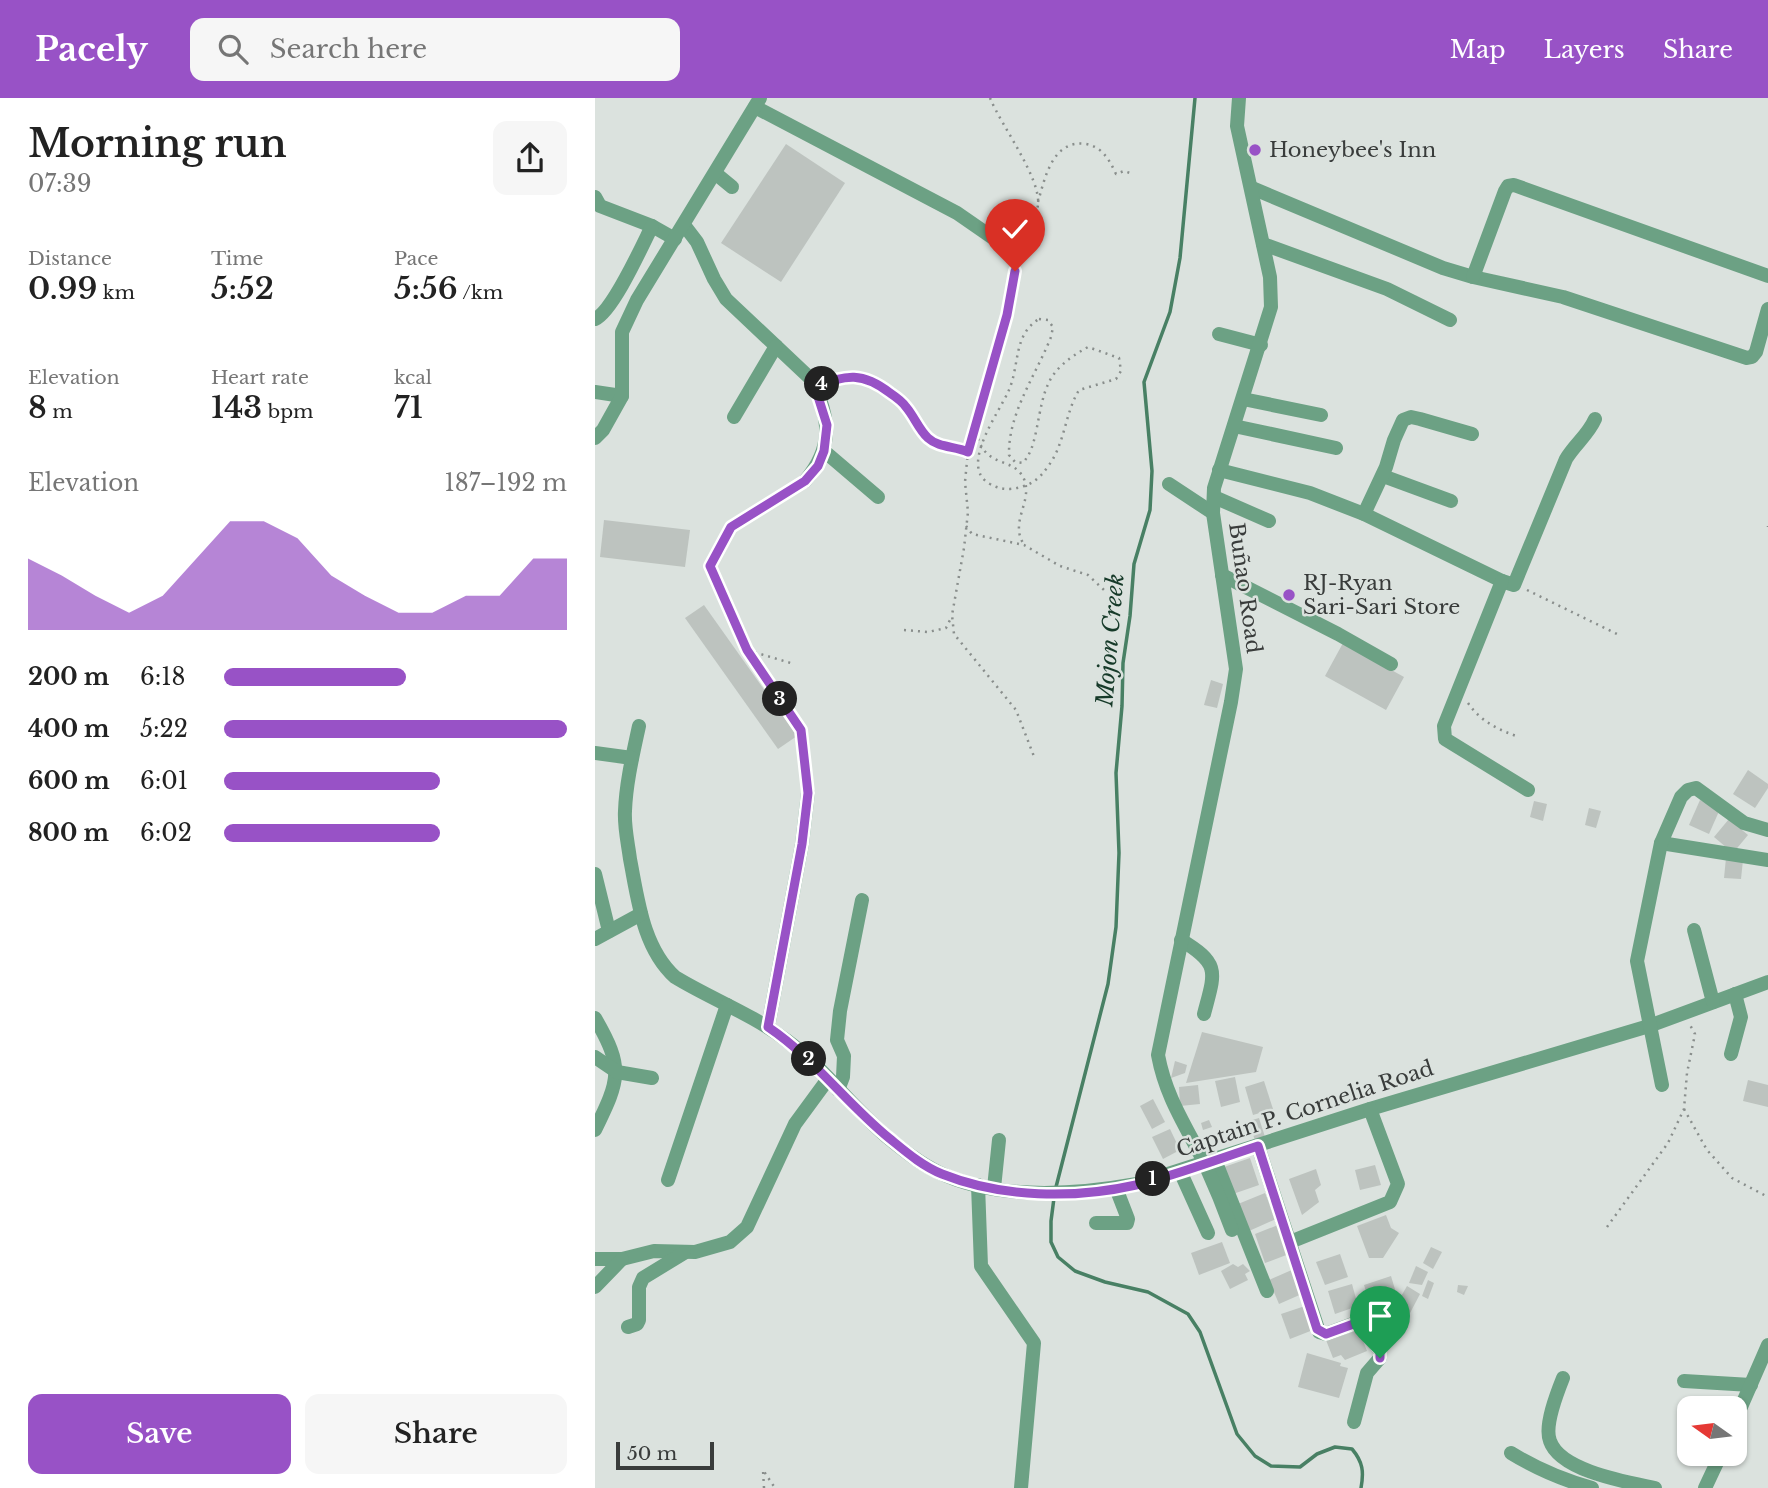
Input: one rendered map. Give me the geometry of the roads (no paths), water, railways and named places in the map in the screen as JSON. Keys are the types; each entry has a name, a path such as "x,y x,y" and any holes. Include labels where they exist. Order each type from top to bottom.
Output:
{"street":[{"name":"Buñao Road","path":"1210,1161 1163,1080 1158,1055 1236,669 1213,513 1214,497 1219,470 1271,307 1272,293 1263,244 1252,188 1241,153 1237,126 1239,98"},
{"path":"595,438 603,430 622,396 622,332 637,300 758,102 957,214 996,240"},
{"path":"715,173 732,187"},
{"path":"1473,277 1505,191 1508,186 1514,185 1768,276"},
{"path":"1252,188 1443,268 1563,297 1747,358 1756,352 1768,309"},
{"path":"595,197 600,206 652,226 675,239"},
{"path":"684,225 697,242 726,299 812,380 827,425 824,451 818,466 805,481"},
{"path":"595,319 600,317 613,301 652,226"},
{"path":"1263,244 1387,289 1450,320"},
{"path":"1219,334 1261,345"},
{"path":"734,417 776,346"},
{"path":"595,392 622,396"},
{"path":"1243,399 1321,415"},
{"path":"1364,514 1383,476 1403,420 1411,417 1472,434"},
{"path":"1528,790 1445,740 1444,726 1458,689 1566,459 1584,438 1595,419"},
{"path":"1234,426 1336,448"},
{"path":"824,451 878,497"},
{"path":"1219,470 1310,492 1364,514 1508,583"},
{"path":"1383,476 1451,501"},
{"path":"1168,484 1213,513"},
{"path":"1214,497 1269,521"},
{"path":"1221,575 1391,664"},
{"name":"Captain P. Cornelia Road","path":"639,726 625,800 625,828 641,914 650,942 667,970 675,978 768,1027 802,1052 886,1136 918,1161 940,1173 978,1185 1055,1194 1137,1184 1370,1109 1649,1026 1768,982"},
{"path":"595,753 632,758"},
{"path":"1662,1084 1637,961 1661,843 1681,797 1688,790 1696,788 1744,823 1768,830"},
{"path":"768,1027 802,844 808,793"},
{"path":"1661,843 1768,860"},
{"path":"595,874 609,931"},
{"path":"595,1259 622,1259 654,1251 695,1252 730,1242 747,1227 795,1124 843,1077 844,1056 837,1040 840,1011 862,900"},
{"path":"595,939 641,914"},
{"path":"1694,930 1713,1002"},
{"path":"1181,940 1207,957 1210,966 1212,978 1204,1014"},
{"path":"1731,1054 1741,1017 1735,994"},
{"path":"668,1180 727,1005"},
{"path":"595,1018 611,1048 617,1072 610,1097 596,1123"},
{"path":"595,1057 617,1072 652,1078"},
{"path":"1290,1242 1390,1202 1395,1195 1398,1184 1370,1109"},
{"path":"994,1188 999,1140"},
{"path":"1258,1146 1319,1332 1326,1334 1398,1307"},
{"path":"1210,1161 1232,1230"},
{"path":"1210,1161 1267,1291"},
{"path":"1180,1171 1208,1233"},
{"path":"978,1185 981,1266 1034,1343 1021,1488"},
{"path":"1096,1223 1127,1223 1128,1219 1116,1188"},
{"path":"628,1327 637,1324 639,1320 639,1287 643,1278 684,1253"},
{"path":"595,1287 622,1259"},
{"path":"1355,1422 1367,1373 1380,1358 1380,1351 1359,1322"},
{"path":"1746,1396 1768,1345"},
{"path":"1563,1378 1553,1405 1548,1439 1556,1454 1568,1462 1613,1479 1655,1488"},
{"path":"1684,1381 1751,1385"},
{"path":"1511,1453 1567,1481 1592,1488"},
{"path":"1705,1488 1715,1466"}],"waterway":[{"name":"Mojon Creek","path":"1056,1187 1108,984 1116,927 1119,853 1116,773 1123,663 1134,564 1150,510 1152,471 1144,382 1170,312 1180,258 1195,98"},
{"name":"Mojon Creek","path":"1054,1198 1051,1242 1058,1257 1075,1271 1105,1282 1148,1292 1188,1314 1200,1332 1237,1434 1255,1456 1271,1466 1300,1467 1317,1454 1335,1447 1352,1449 1362,1467 1361,1488"}],"place":[{"name":"Honeybee's Inn","path":"1255,150"},
{"name":"RJ-Ryan Sari-Sari Store","path":"1289,595"}]}
